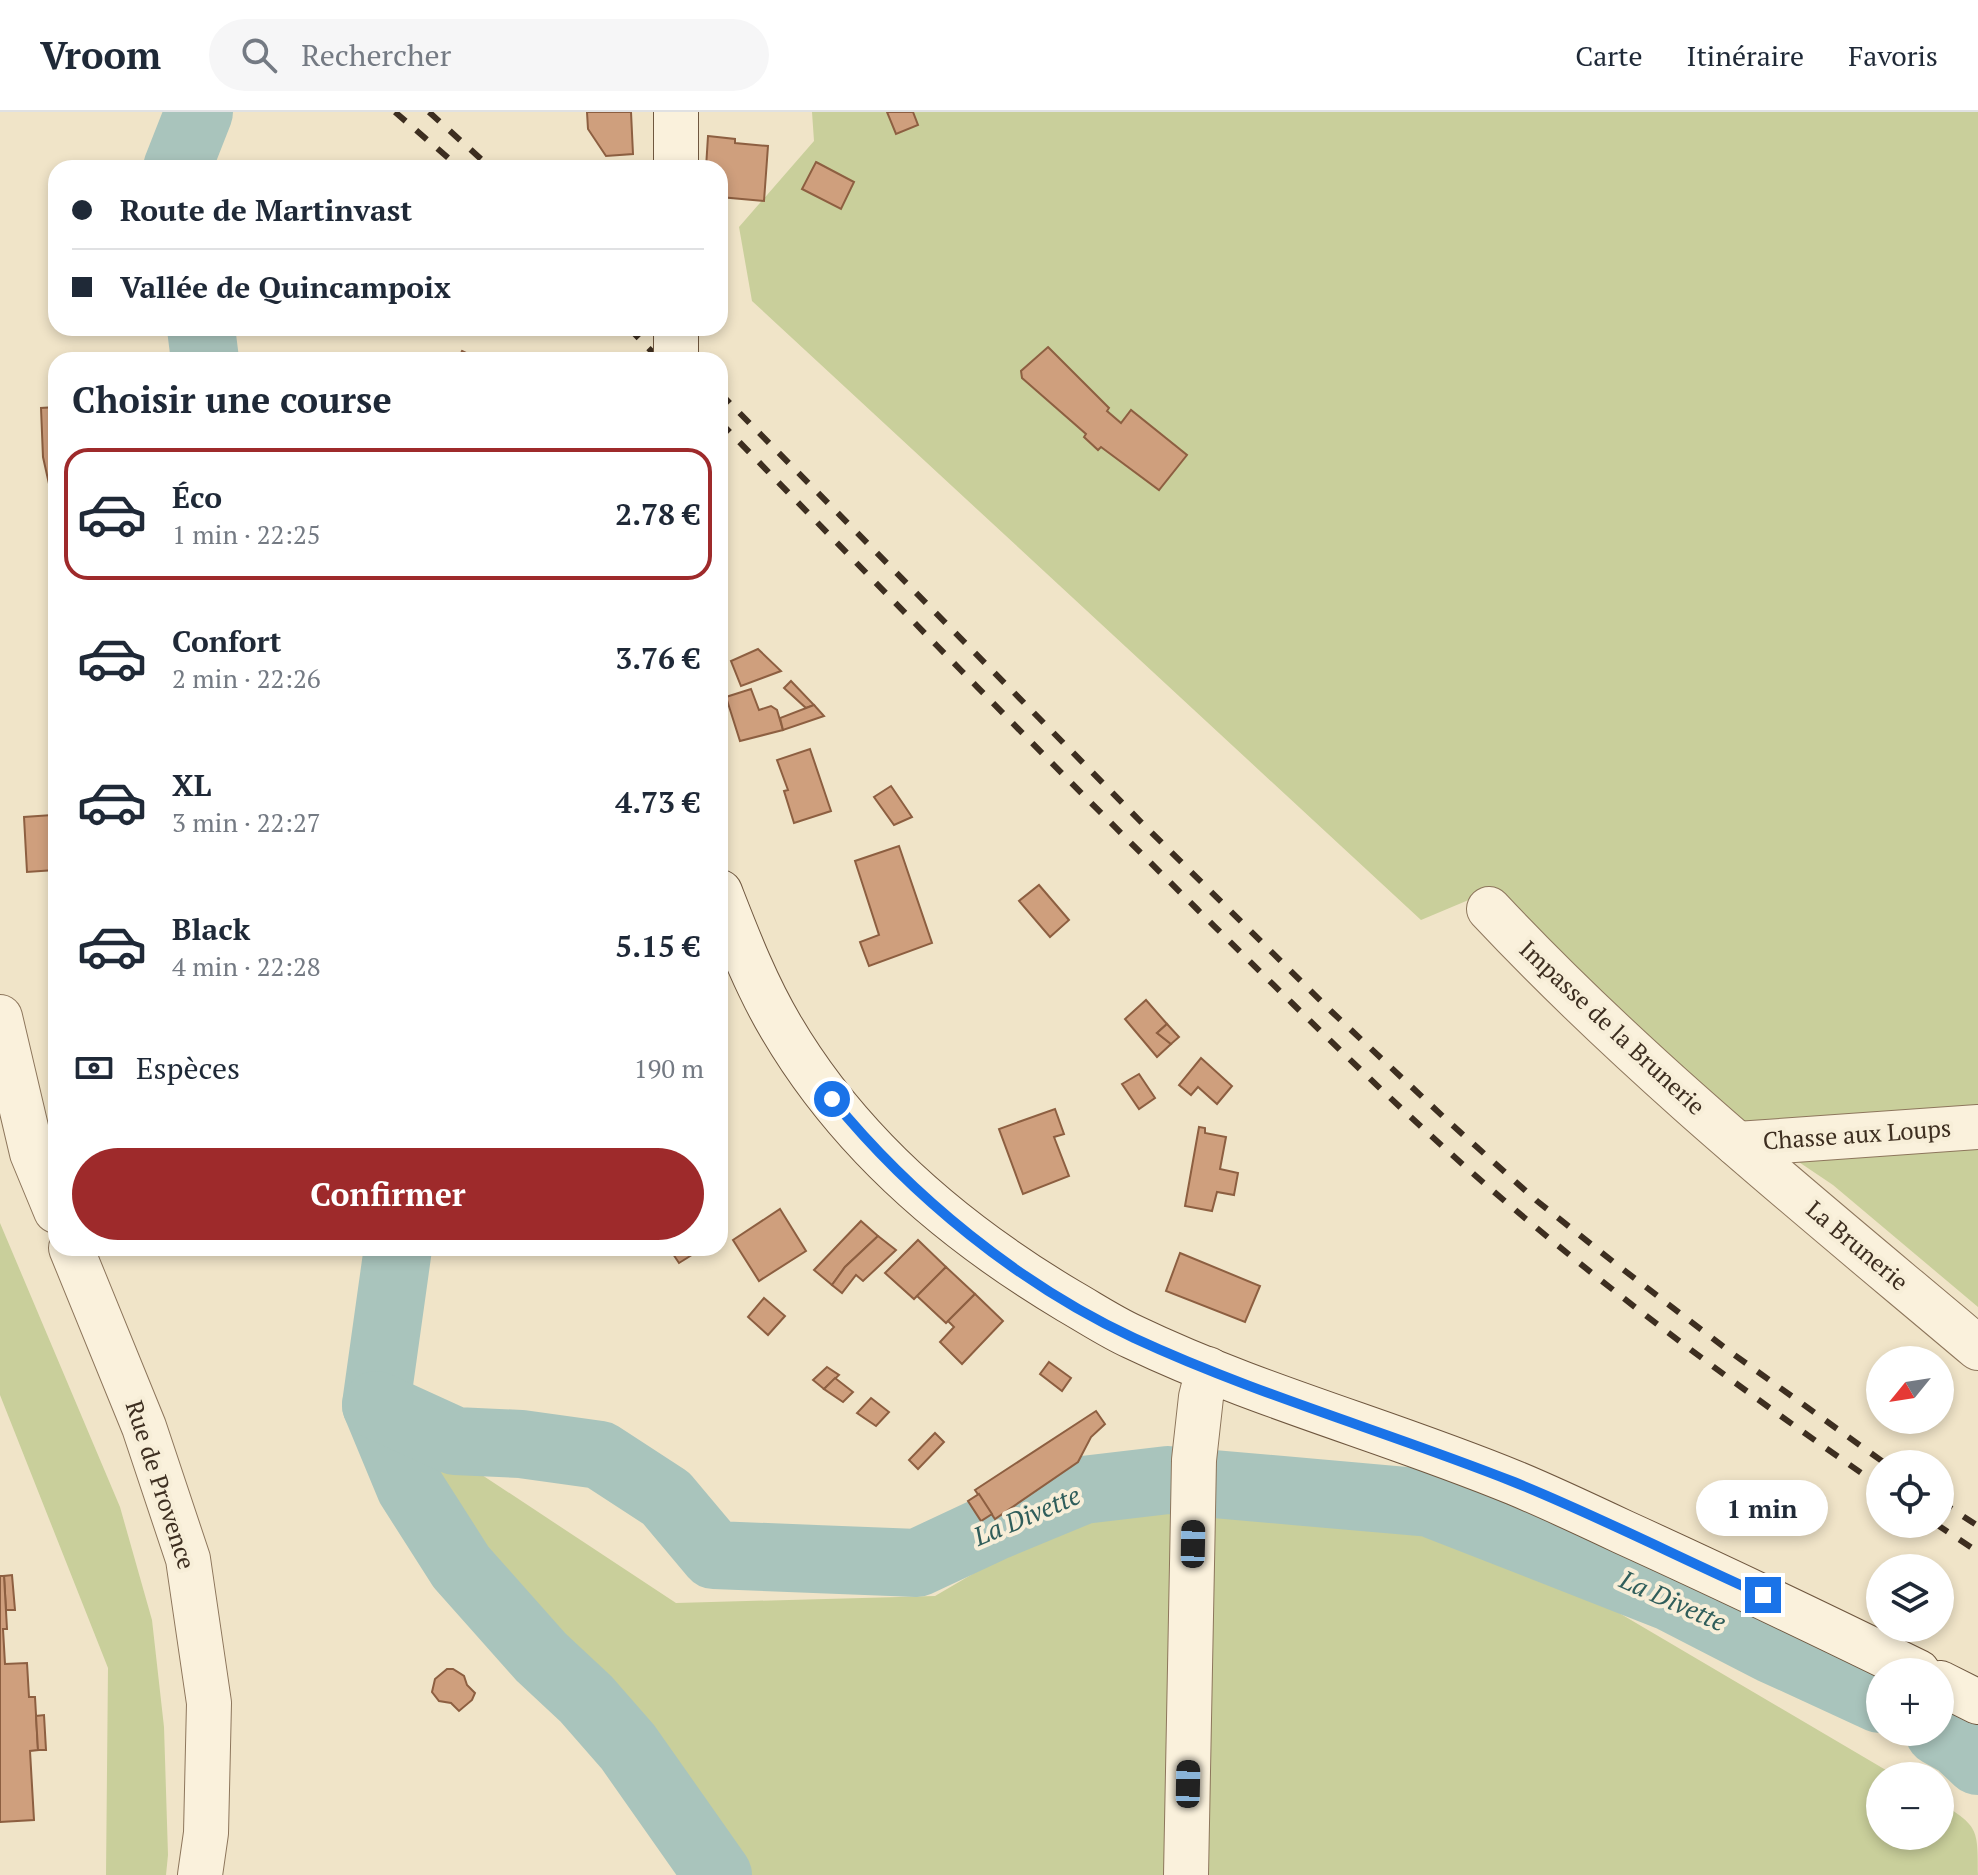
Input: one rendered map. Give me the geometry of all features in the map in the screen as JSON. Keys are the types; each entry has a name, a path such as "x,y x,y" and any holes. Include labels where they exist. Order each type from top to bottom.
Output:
{"street":[{"path":"676,112 676,160"},
{"name":"Impasse de la Brunerie","path":"1489,909 1548,972 1737,1144"},
{"path":"728,912 780,1026 862,1136 938,1210 1022,1273 1133,1337 1208,1369 1514,1483 1763,1595 1890,1658"},
{"path":"0,1017 32,1153 48,1192"},
{"name":"Chasse aux Loups","path":"1737,1144 1978,1127"},
{"name":"La Brunerie","path":"1737,1144 1978,1348"},
{"name":"Rue de Provence","path":"74,1256 144,1427 188,1559 209,1703 206,1833 200,1875"},
{"path":"1186,1875 1194,1460 1201,1397 1208,1369"},
{"path":"1954,1690 1978,1702"}],"green space":[{"path":"812,112 1978,112 1978,1307 1833,1185 1726,1113 1490,891 1421,920 752,301 739,227 814,141"},
{"path":"0,1223 120,1507 152,1620 164,1727 166,1875 106,1875 108,1668 0,1395"},
{"path":"376,1405 676,1603 935,1596 1075,1514 1225,1484 1497,1541 1872,1762 1866,1762 1866,1850 1954,1850 1954,1811 1969,1823 1976,1837 1978,1875 739,1875 625,1724 440,1594 377,1485"}],"building":[{"path":"587,112 631,112 633,154 606,156 588,129"},
{"path":"887,112 913,112 918,125 896,134"},
{"path":"708,136 735,139 735,143 768,146 764,201 728,198 728,160 706,160"},
{"path":"816,162 854,182 841,209 802,189"},
{"path":"1048,347 1121,423 1131,410 1187,455 1159,490 1101,447 1098,450 1084,437 1086,434 1022,378 1021,371"},
{"path":"41,408 48,408 48,480 43,457"},
{"path":"758,649 781,671 741,686 731,661"},
{"path":"791,681 814,705 806,708 784,688"},
{"path":"751,689 759,710 771,706 777,710 783,730 740,741 728,696"},
{"path":"814,705 824,716 783,730 780,718"},
{"path":"810,749 831,811 794,823 784,791 788,790 777,760"},
{"path":"891,786 912,817 894,825 874,797"},
{"path":"48,815 48,870 27,872 24,817"},
{"path":"899,846 932,943 869,966 860,942 879,935 855,861"},
{"path":"1039,885 1069,920 1050,937 1019,901"},
{"path":"1146,1000 1167,1024 1157,1033 1171,1044 1157,1057 1125,1019"},
{"path":"1167,1024 1179,1037 1171,1044 1157,1033"},
{"path":"1201,1058 1232,1086 1217,1104 1198,1087 1191,1095 1179,1085"},
{"path":"1139,1074 1155,1098 1139,1109 1122,1084"},
{"path":"1055,1109 1064,1134 1054,1137 1069,1176 1023,1194 999,1129"},
{"path":"1199,1127 1205,1128 1205,1133 1226,1137 1220,1169 1238,1173 1234,1195 1217,1192 1212,1211 1185,1206"},
{"path":"780,1209 806,1251 759,1281 733,1240"},
{"path":"861,1221 878,1236 845,1267 832,1285 814,1270"},
{"path":"878,1236 896,1250 863,1281 856,1275 842,1293 832,1285 845,1267"},
{"path":"918,1240 946,1267 914,1299 885,1273"},
{"path":"1180,1253 1260,1286 1245,1322 1166,1291"},
{"path":"674,1256 690,1256 679,1263"},
{"path":"946,1267 975,1294 946,1323 917,1296"},
{"path":"975,1294 1003,1321 962,1364 940,1342 954,1327 948,1321"},
{"path":"764,1298 785,1316 768,1335 748,1317"},
{"path":"1049,1362 1071,1378 1062,1391 1040,1374"},
{"path":"827,1367 839,1375 824,1389 813,1380"},
{"path":"835,1378 853,1392 843,1402 824,1389"},
{"path":"871,1398 889,1412 876,1426 857,1413"},
{"path":"1096,1411 1105,1424 1091,1437 1078,1462 995,1519 975,1490"},
{"path":"935,1433 944,1442 918,1469 909,1460"},
{"path":"979,1494 992,1514 981,1521 968,1501"},
{"path":"12,1575 15,1610 6,1610 4,1576"},
{"path":"0,1576 4,1576 5,1664 27,1663 29,1697 35,1697 38,1750 30,1751 34,1820 0,1822"},
{"path":"447,1669 464,1676 475,1693 472,1700 459,1711 451,1703 439,1701 432,1692 435,1679"},
{"path":"44,1715 46,1750 38,1750 36,1716"}],"waterway":[{"name":"La Divette","path":"180,160 199,112"},
{"name":"La Divette","path":"202,336 204,352"},
{"name":"La Divette","path":"397,1256 376,1405 410,1487 461,1567 541,1657 586,1699 628,1747 718,1875"},
{"name":"La Divette","path":"376,1405 455,1441 521,1444 600,1455 666,1498 714,1555 917,1563 1083,1490 1168,1480 1430,1503 1670,1597 1771,1649 1866,1693"},
{"name":"La Divette","path":"1954,1740 1978,1761"}],"railway":[{"path":"395,112 451,160"},
{"path":"429,112 482,160"},
{"path":"637,336 652,352"},
{"path":"666,336 682,352"},
{"path":"728,401 1141,822 1332,1012 1450,1123 1537,1201 1616,1264 1729,1351 1867,1450"},
{"path":"728,430 1137,849 1441,1145 1526,1219 1656,1323 1866,1476"},
{"path":"1954,1510 1978,1526"},
{"path":"1954,1536 1978,1552"}],"route":[{"path":"832,1099 862,1136 938,1210 1022,1273 1133,1337 1208,1369 1514,1483 1763,1595"}]}
